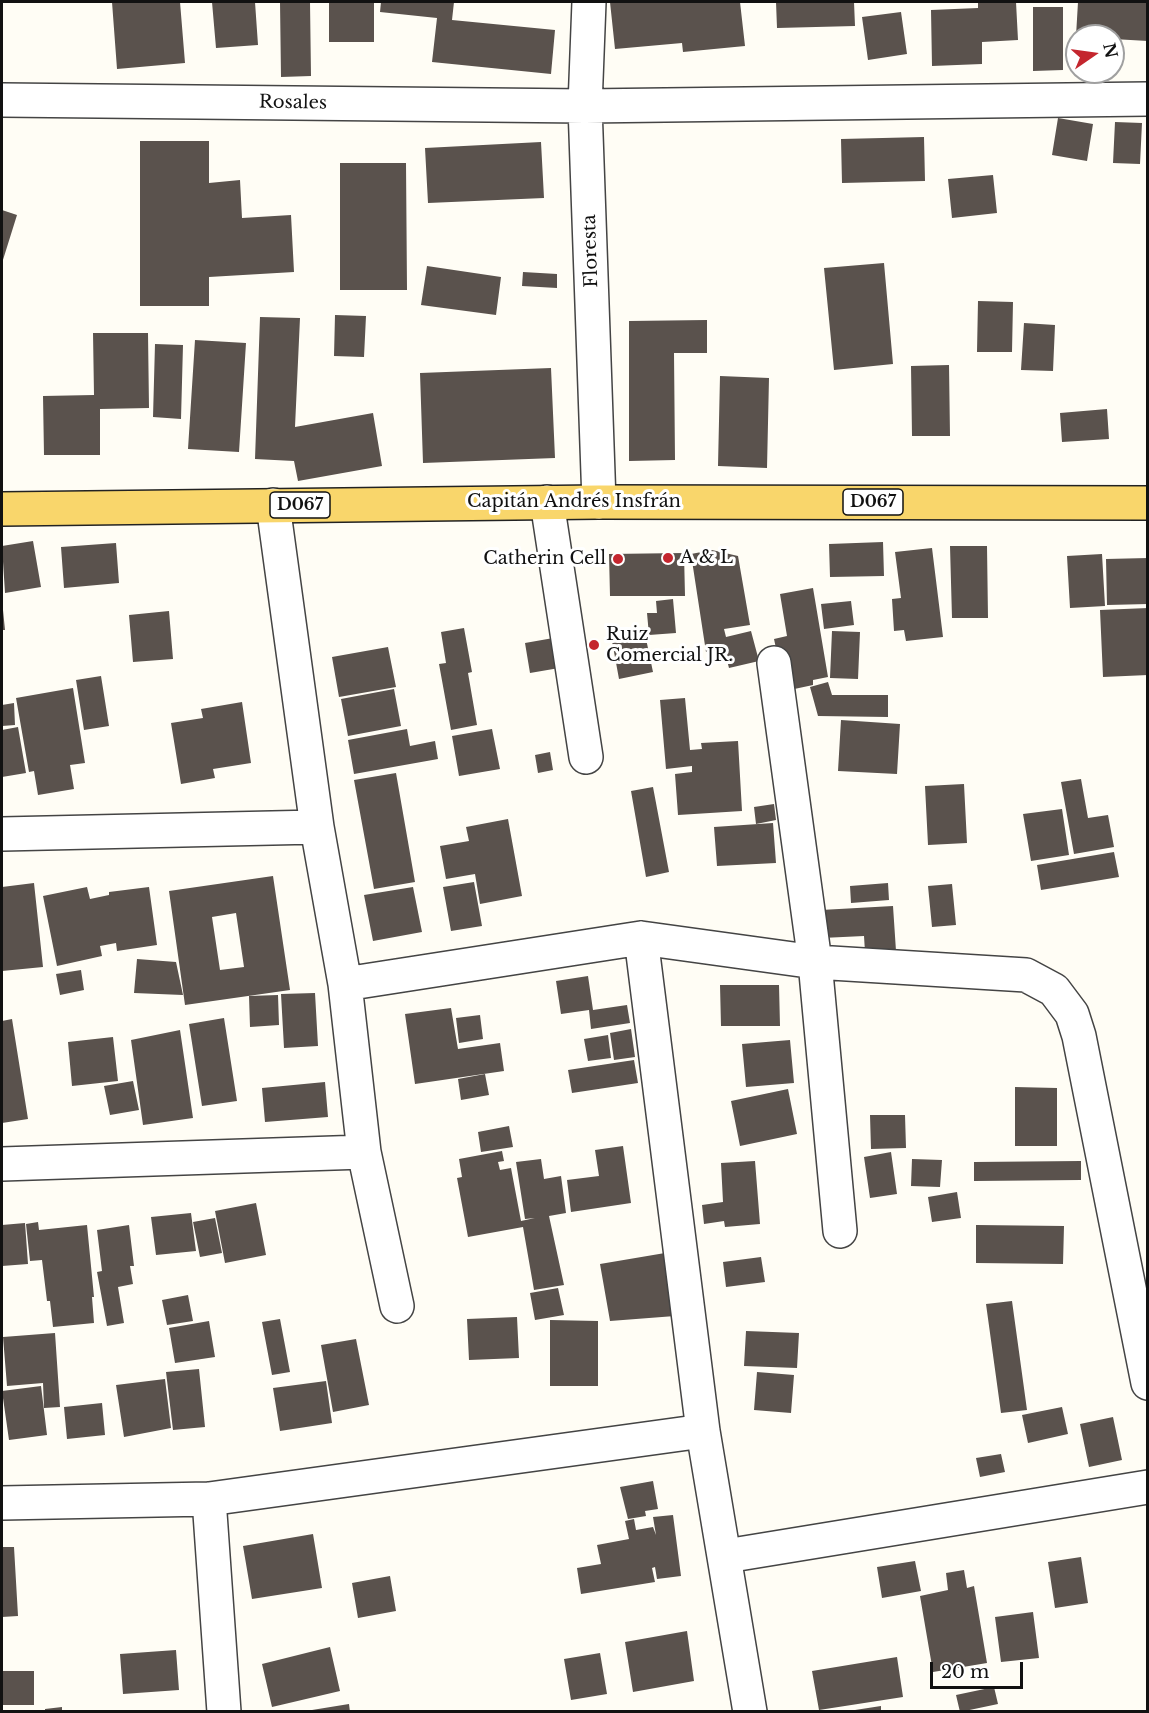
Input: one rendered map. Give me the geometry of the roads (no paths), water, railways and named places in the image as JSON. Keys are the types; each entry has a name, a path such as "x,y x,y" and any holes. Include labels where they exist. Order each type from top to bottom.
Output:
{"main road":[{"name":"Capitán Andrés Insfrán","path":"2,509 547,502 1148,503"}],"street":[{"name":"Floresta","path":"589,2 585,106 599,502"},
{"name":"Rosales","path":"2,100 585,106 1148,99"},
{"path":"547,502 586,757"},
{"path":"273,505 317,827 345,984 364,1152 397,1306"},
{"path":"774,663 815,962 840,1231"},
{"path":"2,834 317,827"},
{"path":"345,984 641,938 815,962 1026,975 1054,990 1072,1014 1079,1036 1148,1383"},
{"path":"641,938 703,1431 726,1556 750,1712"},
{"path":"2,1164 364,1152"},
{"path":"2,1503 209,1499 703,1431"},
{"path":"726,1556 1148,1487"},
{"path":"209,1499 224,1712"}],"place":[{"name":"A & L","path":"668,558"},
{"name":"Catherin Cell","path":"618,559"},
{"name":"Ruiz Comercial JR.","path":"594,645"}]}
